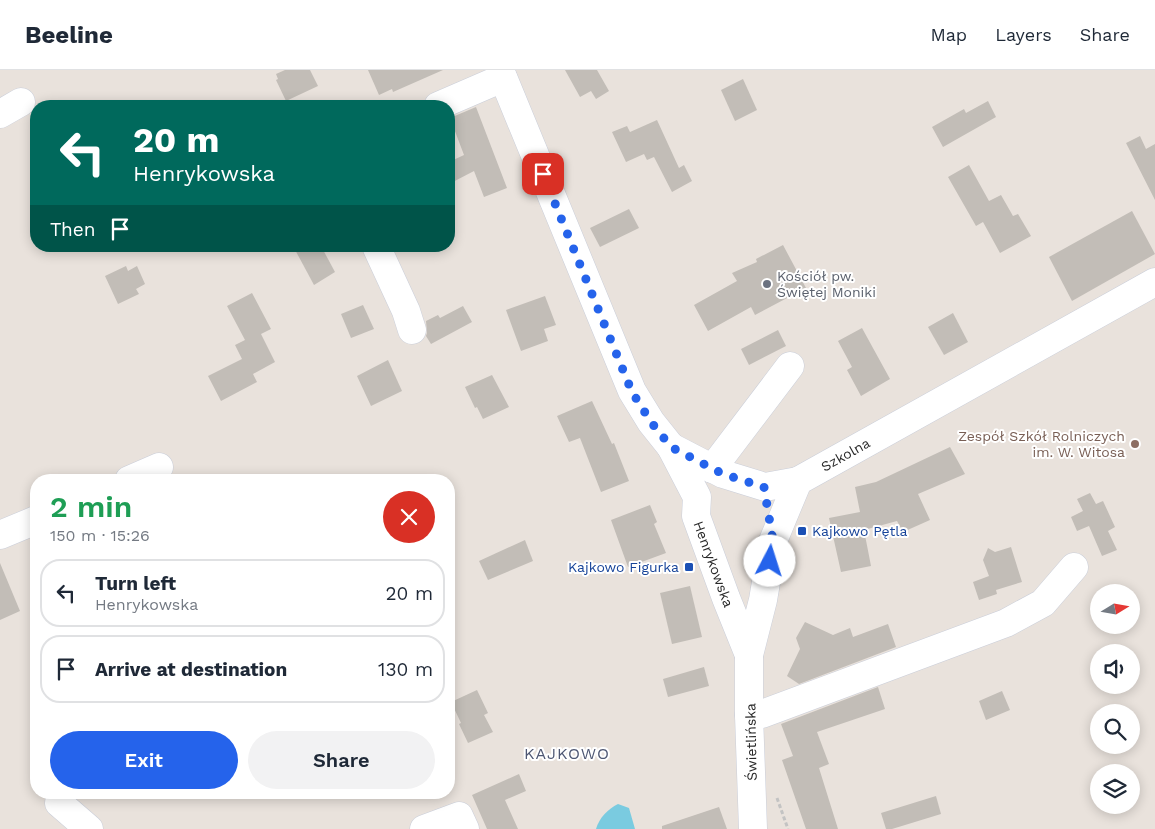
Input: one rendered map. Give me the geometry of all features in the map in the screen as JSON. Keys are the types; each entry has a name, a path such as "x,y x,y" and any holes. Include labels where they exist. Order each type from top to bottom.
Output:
{"street":[{"path":"450,100 501,74"},
{"name":"Henrykowska","path":"501,74 632,392 651,422 671,447 697,497 696,516 726,598 750,655"},
{"path":"379,252 406,312 412,330"},
{"name":"Szkolna","path":"798,481 1155,282"},
{"path":"697,497 718,472 790,366"},
{"name":"Henrykowska","path":"671,447 718,472 764,487 798,481"},
{"path":"143,474 159,467"},
{"path":"750,655 763,600 773,541 798,481"},
{"path":"764,487 773,541"},
{"path":"0,535 30,522"},
{"path":"749,715 762,714 1006,623 1043,602 1074,567"},
{"path":"726,598 763,600"},
{"name":"Świetlińska","path":"750,655 749,715 753,829"},
{"path":"59,803 89,829"},
{"path":"424,829 459,816 465,829"}],"path":[{"path":"775,793 788,829"}],"water":[{"path":"618,804 629,808 635,829 596,829 604,814"}],"building":[{"path":"285,70 310,70 318,86 286,100 276,80 278,79 276,74"},
{"path":"368,70 443,70 393,92 392,89 379,95"},
{"path":"565,70 597,70 609,91 596,99 591,91 580,97"},
{"path":"743,79 757,110 735,121 721,90"},
{"path":"988,101 996,117 943,147 932,127 964,109 966,113"},
{"path":"476,107 507,188 484,197 474,171 455,181 455,159 464,155 455,131 455,116"},
{"path":"657,120 679,168 684,165 692,181 672,192 654,157 647,160 644,154 626,162 612,132 627,126 630,132"},
{"path":"1140,136 1146,149 1155,144 1155,200 1126,143"},
{"path":"969,165 989,201 1001,195 1013,216 1018,214 1031,236 1000,253 983,222 976,226 948,177"},
{"path":"629,209 639,228 600,247 590,228"},
{"path":"1132,211 1155,254 1072,301 1049,257"},
{"name":"Kościół pw. Świętej Moniki","path":"783,245 806,288 755,315 751,307 708,331 694,305 737,281 732,273 757,262 756,259"},
{"path":"296,252 324,252 335,272 314,285"},
{"path":"126,266 128,271 137,266 145,284 136,289 139,294 118,304 105,276"},
{"path":"252,293 271,329 261,334 275,362 253,374 257,382 221,401 208,376 242,359 235,345 245,340 227,306"},
{"path":"545,296 556,325 544,329 548,341 521,351 506,310"},
{"path":"363,305 374,329 351,338 341,314"},
{"path":"463,306 472,322 431,344 426,336 426,321 438,315 440,318"},
{"path":"953,313 968,342 944,355 928,327"},
{"path":"862,328 890,379 861,396 847,370 852,367 838,341"},
{"path":"778,330 786,346 749,365 741,349"},
{"path":"388,360 402,391 371,406 357,376"},
{"path":"492,375 509,407 483,419 477,407 475,408 465,387"},
{"path":"592,401 612,444 614,443 629,481 601,492 580,438 569,442 557,416"},
{"path":"950,447 965,474 918,494 930,520 903,532 897,521 864,530 871,566 841,572 829,518 860,512 855,487 876,482"},
{"path":"1090,493 1096,504 1103,501 1115,527 1108,531 1117,550 1102,556 1089,526 1077,531 1071,517 1083,511 1077,499"},
{"path":"650,505 657,522 654,524 666,553 628,567 611,520"},
{"path":"525,540 533,561 488,580 479,561"},
{"path":"1011,547 1022,582 996,590 997,594 979,600 973,582 989,576 983,560 988,548 995,552"},
{"path":"0,563 20,611 0,620"},
{"path":"690,586 702,637 672,644 660,593"},
{"path":"805,622 833,635 850,628 853,637 888,624 896,647 799,684 787,676 800,649 796,638"},
{"path":"704,667 709,686 668,697 663,679"},
{"path":"878,687 885,709 817,732 829,764 819,768 838,829 806,829 782,760 793,756 781,724"},
{"path":"477,690 488,713 484,715 493,732 468,743 459,724 461,723 455,710 455,700"},
{"path":"1002,691 1010,710 986,720 979,701"},
{"path":"519,774 526,791 505,800 518,829 487,829 472,795"},
{"path":"936,796 941,814 892,829 886,829 881,813"},
{"path":"719,807 727,829 662,829 662,826"}],"place":[{"name":"Kościół pw. Świętej Moniki","path":"767,284"},
{"name":"Zespół Szkół Rolniczych im. W. Witosa","path":"1135,444"},
{"name":"Kajkowo Pętla","path":"802,531"},
{"name":"Kajkowo Figurka","path":"689,567"}],"district":[{"name":"KAJKOWO","path":"567,753"}],"route":[{"path":"543,174 632,392 651,422 671,447 723,474 764,487 773,541 770,561"}]}
